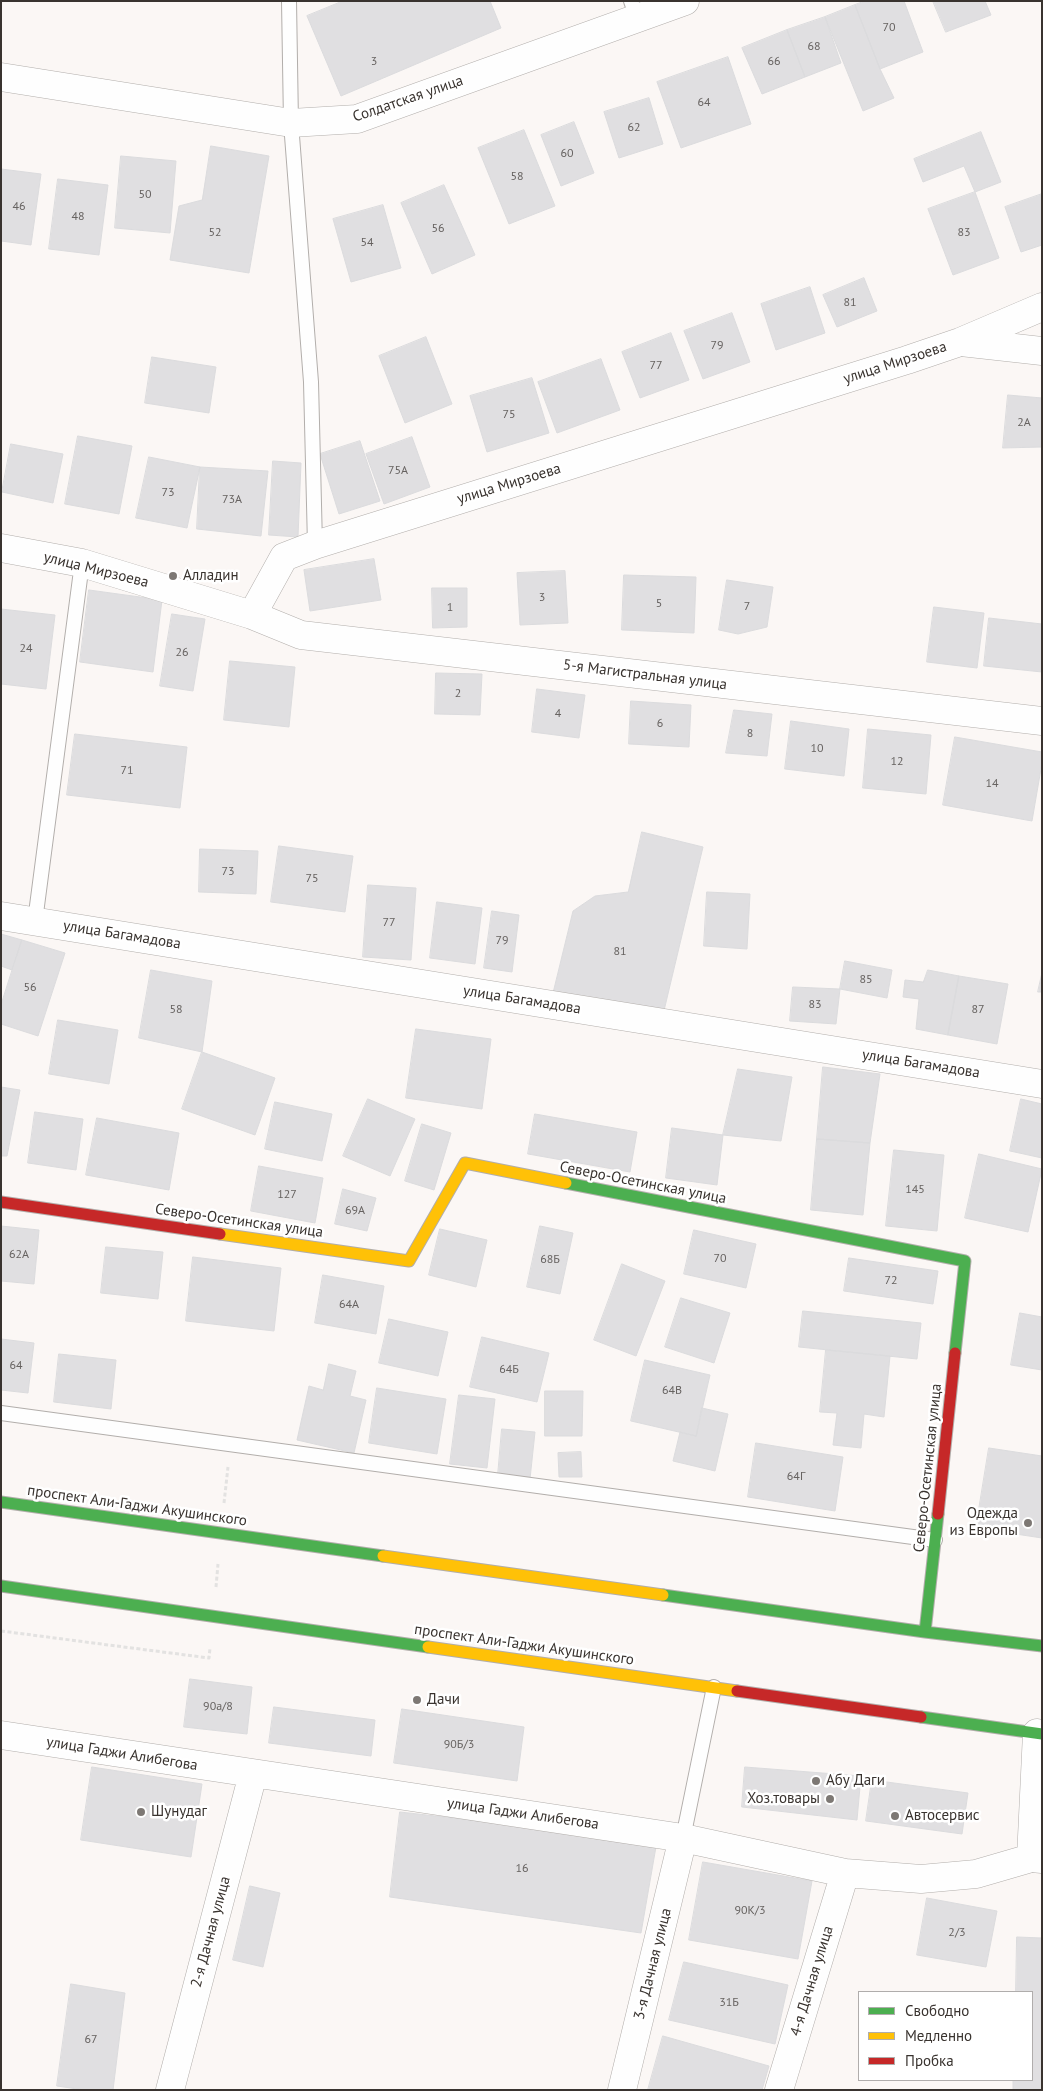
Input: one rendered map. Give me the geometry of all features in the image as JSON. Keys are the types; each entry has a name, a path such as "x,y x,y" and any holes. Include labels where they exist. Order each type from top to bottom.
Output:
{"main road":[{"name":"Северо-Осетинская улица","path":"1,1202 409,1261 465,1163 965,1261 925,1632"},
{"name":"проспект Али-Гаджи Акушинского","path":"1,1502 925,1632 1042,1646"},
{"name":"проспект Али-Гаджи Акушинского","path":"1,1586 213,1618 1039,1734"}],"street":[{"name":"Солдатская улица","path":"1,77 291,123 357,119 634,10 685,1"},
{"name":"улица Мирзоева","path":"1,548 82,563 252,615 284,557 314,545 907,360 960,342 1042,307"},
{"path":"960,342 1042,351"},
{"name":"5-я Магистральная улица","path":"252,615 301,635 1042,721"},
{"name":"улица Багамадова","path":"1,916 1042,1084"},
{"path":"1036,1859 1039,1734"},
{"name":"улица Гаджи Алибегова","path":"1,1735 684,1838 845,1873 921,1879 976,1874 1036,1859"},
{"name":"2-я Дачная улица","path":"170,2090 253,1774"},
{"name":"3-я Дачная улица","path":"622,2090 684,1838"},
{"name":"4-я Дачная улица","path":"779,2090 845,1873"}],"lane":[{"path":"289,1 291,123 311,382 314,545"},
{"path":"35,921 82,563"},
{"path":"1,1413 935,1540"},
{"path":"684,1838 714,1687"}],"path":[{"path":"1,1631 209,1658"}],"building":[{"path":"343,1 490,1 501,28 341,96 307,16"},
{"path":"865,1 904,1 923,52 880,69 855,5"},
{"path":"933,1 985,1 991,15 946,32"},
{"path":"855,5 880,69 894,98 863,111 825,17"},
{"path":"825,17 841,63 805,77 787,30"},
{"path":"787,30 805,77 762,94 742,48"},
{"path":"728,57 751,124 681,148 657,82"},
{"path":"649,98 663,144 619,158 604,112"},
{"path":"574,122 594,173 561,186 541,135"},
{"path":"524,130 555,206 509,224 478,148"},
{"path":"981,132 1001,182 975,192 964,166 923,182 914,159"},
{"path":"211,146 269,156 249,273 170,260 179,206 202,200"},
{"path":"121,156 176,161 170,233 115,228"},
{"path":"1,169 41,174 31,245 1,241"},
{"path":"58,179 108,185 99,255 49,249"},
{"path":"444,185 475,255 432,274 401,203"},
{"path":"975,192 999,258 953,275 928,209"},
{"path":"1042,194 1042,245 1021,252 1005,207"},
{"path":"383,205 401,268 351,282 333,219"},
{"path":"864,278 877,311 837,327 823,295"},
{"path":"810,287 825,333 776,350 761,304"},
{"path":"732,313 750,362 703,379 684,331"},
{"path":"671,333 689,380 640,398 622,352"},
{"path":"426,337 452,404 405,423 379,356"},
{"path":"152,357 216,367 209,413 145,403"},
{"path":"601,359 620,410 557,433 538,382"},
{"path":"532,378 549,433 487,452 470,396"},
{"path":"1008,395 1042,398 1042,447 1003,448"},
{"path":"78,436 132,446 119,514 65,504"},
{"path":"412,437 430,487 384,504 366,454"},
{"path":"360,441 380,501 339,514 320,454"},
{"path":"11,444 63,454 53,503 2,492"},
{"path":"149,457 200,467 187,528 136,518"},
{"path":"273,461 301,463 298,537 269,535"},
{"path":"200,467 268,471 261,536 197,529"},
{"path":"374,559 381,600 310,611 304,570"},
{"path":"565,571 568,623 520,625 517,573"},
{"path":"624,575 696,577 694,633 622,630"},
{"path":"727,580 773,587 767,627 738,634 719,630"},
{"path":"432,588 467,588 467,627 433,628"},
{"path":"89,590 162,600 153,672 80,662"},
{"path":"934,607 984,613 977,668 927,662"},
{"path":"1,609 55,615 46,689 1,684"},
{"path":"172,614 205,619 193,691 160,686"},
{"path":"989,618 1042,624 1042,672 984,666"},
{"path":"230,661 295,667 289,727 224,720"},
{"path":"436,673 482,674 480,715 435,714"},
{"path":"537,689 585,695 579,738 532,732"},
{"path":"631,701 691,705 689,747 629,744"},
{"path":"734,710 772,714 767,756 726,753"},
{"path":"791,721 849,729 844,776 785,769"},
{"path":"868,729 931,735 926,794 863,788"},
{"path":"75,734 187,747 180,808 67,795"},
{"path":"955,737 1042,752 1042,763 1032,821 943,805"},
{"path":"642,832 703,847 662,1019 553,993 573,911 595,896 628,892"},
{"path":"279,846 353,856 345,912 271,902"},
{"path":"200,849 258,851 256,894 199,892"},
{"path":"368,885 416,888 411,960 363,957"},
{"path":"707,892 750,894 747,949 704,946"},
{"path":"437,902 482,908 475,964 430,958"},
{"path":"492,911 519,915 512,972 484,968"},
{"path":"1,934 22,940 12,970 1,966"},
{"path":"22,940 65,953 38,1036 1,1024 1,1005"},
{"path":"845,961 892,970 887,998 840,989"},
{"path":"151,970 212,981 202,1052 139,1038"},
{"path":"928,970 959,976 948,1035 916,1029 919,999 903,997 905,980 923,982"},
{"path":"1042,973 1042,992 1038,992"},
{"path":"959,976 1008,984 997,1044 948,1035"},
{"path":"793,987 840,989 836,1024 790,1021"},
{"path":"58,1020 118,1030 109,1084 49,1074"},
{"path":"416,1029 491,1039 482,1109 406,1098"},
{"path":"202,1052 275,1078 255,1135 182,1109"},
{"path":"823,1067 880,1074 870,1143 817,1139"},
{"path":"738,1069 792,1077 781,1141 723,1135"},
{"path":"1,1087 20,1090 7,1156 1,1156"},
{"path":"368,1099 415,1119 390,1176 343,1156"},
{"path":"1021,1099 1042,1104 1042,1158 1010,1151"},
{"path":"275,1102 332,1114 322,1161 265,1149"},
{"path":"35,1112 83,1119 76,1170 28,1163"},
{"path":"535,1114 637,1132 630,1172 528,1154"},
{"path":"97,1118 179,1133 169,1190 86,1175"},
{"path":"422,1124 451,1133 434,1190 405,1181"},
{"path":"672,1128 723,1135 717,1185 666,1178"},
{"path":"817,1139 870,1143 863,1215 811,1210"},
{"path":"894,1150 944,1155 937,1231 886,1226"},
{"path":"979,1154 1042,1169 1028,1232 965,1218"},
{"path":"259,1166 323,1178 315,1223 251,1211"},
{"path":"343,1189 376,1198 367,1231 335,1224"},
{"path":"1,1226 39,1230 34,1284 1,1281"},
{"path":"540,1226 573,1233 560,1294 527,1287"},
{"path":"440,1229 487,1240 476,1287 429,1275"},
{"path":"694,1230 756,1244 746,1288 684,1274"},
{"path":"106,1247 163,1252 158,1299 101,1293"},
{"path":"193,1257 281,1268 274,1331 186,1321"},
{"path":"849,1258 938,1271 933,1304 844,1291"},
{"path":"622,1264 665,1281 636,1356 594,1340"},
{"path":"323,1275 384,1286 376,1334 315,1323"},
{"path":"681,1298 730,1313 714,1363 665,1347"},
{"path":"803,1311 921,1323 917,1359 799,1347"},
{"path":"1020,1313 1042,1317 1042,1370 1011,1365"},
{"path":"389,1319 448,1332 438,1376 379,1363"},
{"path":"482,1337 549,1353 537,1402 470,1387"},
{"path":"1,1339 34,1343 28,1393 1,1390"},
{"path":"826,1350 890,1356 884,1417 864,1414 861,1448 833,1445 837,1413 820,1412"},
{"path":"59,1354 116,1360 111,1409 54,1402"},
{"path":"645,1360 710,1375 696,1436 631,1421"},
{"path":"329,1364 356,1371 350,1396 366,1400 354,1453 297,1440 309,1386 323,1390"},
{"path":"377,1388 446,1399 437,1454 369,1443"},
{"path":"545,1391 583,1391 582,1436 545,1436"},
{"path":"459,1395 495,1399 487,1468 450,1464"},
{"path":"702,1408 728,1414 715,1471 673,1461 680,1432 696,1436"},
{"path":"502,1429 535,1432 530,1479 498,1475"},
{"path":"756,1443 843,1457 835,1511 748,1497"},
{"path":"989,1448 1042,1456 1042,1538 976,1528"},
{"path":"581,1452 582,1477 559,1477 558,1453"},
{"path":"190,1679 252,1687 247,1734 184,1727"},
{"path":"274,1707 375,1720 371,1756 269,1743"},
{"path":"402,1709 524,1727 517,1781 394,1763"},
{"name":"Шунудаг","path":"92,1767 202,1784 191,1857 81,1840"},
{"path":"745,1767 861,1776 857,1820 742,1807"},
{"path":"872,1780 968,1793 962,1834 866,1821"},
{"path":"400,1812 657,1841 641,1933 390,1897"},
{"path":"703,1862 812,1881 798,1959 689,1940"},
{"path":"250,1886 280,1893 263,1967 233,1960"},
{"path":"927,1898 997,1911 986,1967 917,1955"},
{"path":"1017,1937 1042,1938 1042,2090 1013,2090 1013,2081 1033,2081 1033,1991 1016,1991"},
{"path":"684,1962 788,1985 775,2044 669,2020"},
{"path":"71,1984 125,1993 113,2090 84,2090 57,2086"},
{"path":"663,2036 769,2066 762,2090 648,2090"}],"traffic: fast":[{"path":"566,1183 965,1261 955,1353"},
{"path":"1,1502 383,1556"},
{"path":"925,1632 938,1514"},
{"path":"1,1586 428,1647"},
{"path":"663,1595 925,1632 1042,1646"},
{"path":"921,1717 1042,1734"}],"traffic: slow":[{"path":"220,1234 409,1261 465,1163 566,1183"},
{"path":"383,1556 663,1595"},
{"path":"428,1647 737,1691"}],"traffic: jam":[{"path":"1,1202 220,1234"},
{"path":"938,1514 955,1353"},
{"path":"737,1691 921,1717"}],"place":[{"name":"Алладин","path":"173,576"},
{"name":"Одежда из Европы","path":"1028,1523"},
{"name":"Дачи","path":"417,1700"},
{"name":"Абу Даги","path":"816,1781"},
{"name":"Хоз.товары","path":"830,1799"},
{"name":"Шунудаг","path":"141,1812"},
{"name":"Автосервис","path":"895,1816"}]}
